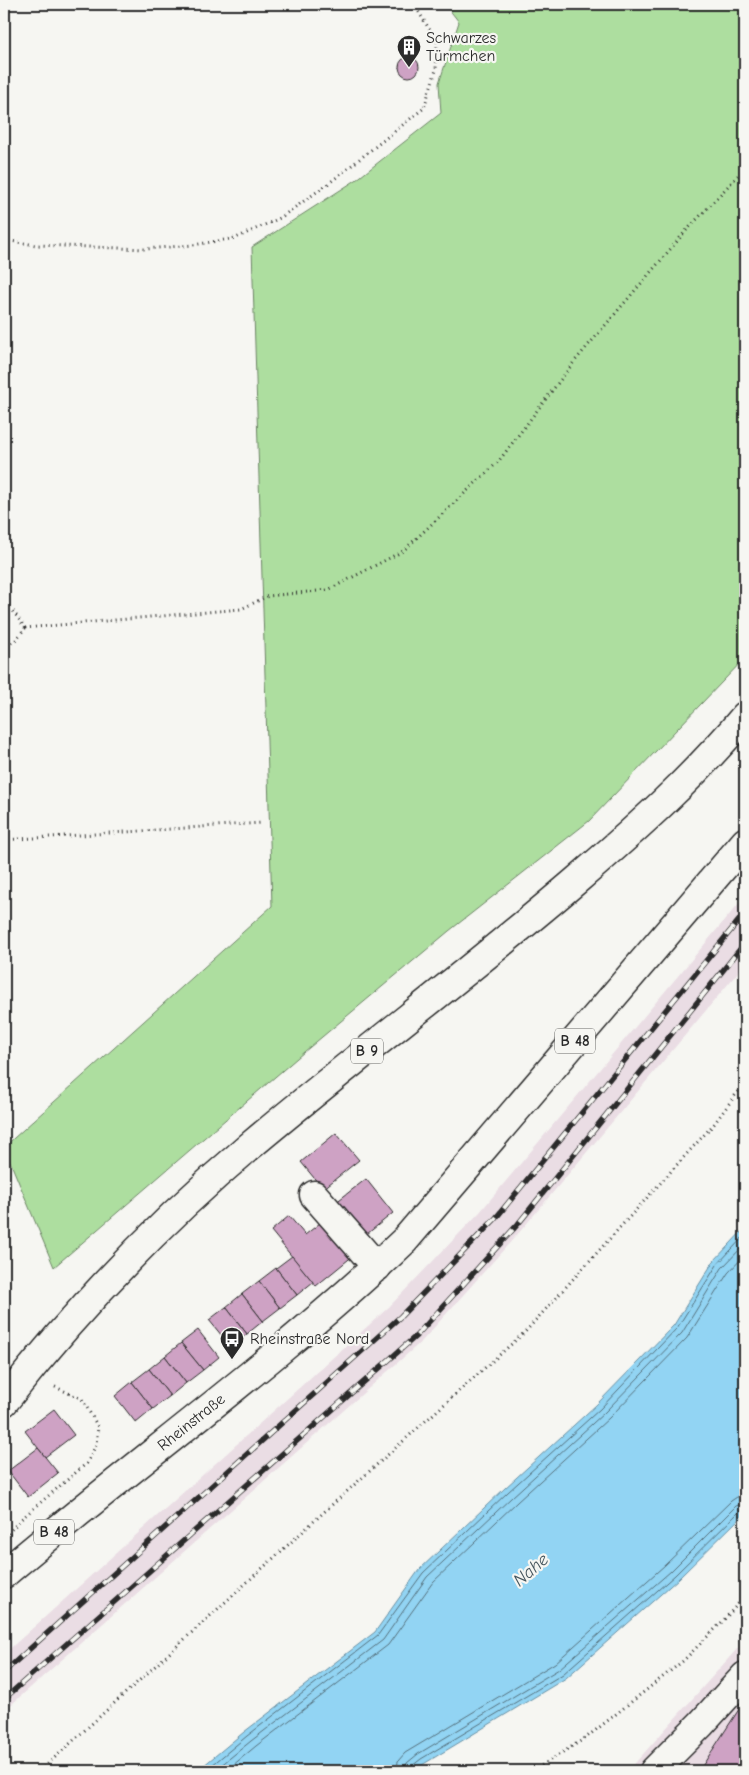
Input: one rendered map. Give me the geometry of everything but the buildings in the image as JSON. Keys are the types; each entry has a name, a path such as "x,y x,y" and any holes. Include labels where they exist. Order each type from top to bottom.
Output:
{"main road":[{"name":"B 9","path":"4,1402 74,1318 124,1264 183,1206 250,1146 523,926 617,844 694,773 745,716"},
{"name":"Rheinstraße","path":"9,1570 272,1356 377,1267 405,1240 745,842"},
{"path":"314,1195 377,1267"},
{"path":"654,1771 745,1676"}],"path":[{"path":"4,240 36,245 146,248 193,245 236,238 280,218 328,184 424,108 436,70 437,42 414,4"},
{"path":"4,647 15,641 25,628 241,609 268,596 328,590 403,551 498,462 574,362 685,232 745,168"},
{"path":"4,607 13,611 25,628"},
{"path":"4,840 262,823"},
{"path":"40,1771 525,1332 714,1124 745,1082"},
{"path":"9,1570 6,1542 10,1530 87,1463 96,1445 98,1427 82,1399 53,1386"},
{"path":"533,1771 587,1737 683,1661 745,1596"}],"shaded area":[{"path":"745,896 745,964 523,1228 422,1341 4,1711 4,1654 389,1307 480,1212"},
{"path":"745,1640 745,1771 628,1771"}],"green space":[{"path":"445,4 745,4 745,658 589,821 449,931 304,1052 54,1267 4,1147 272,906 252,247 356,180 441,113 439,83 459,22"}],"water":[{"name":"Nahe","path":"745,1228 745,1513 678,1579 566,1678 412,1771 197,1771 244,1732 375,1632 419,1570 596,1405 674,1325 713,1262"}],"railway":[{"path":"4,1672 401,1316 495,1219 745,913"},
{"path":"4,1699 416,1336 518,1224 745,943"}],"place":[{"name":"Schwarzes Türmchen","path":"409,68"},
{"name":"Rheinstraße Nord","path":"232,1360"}]}
